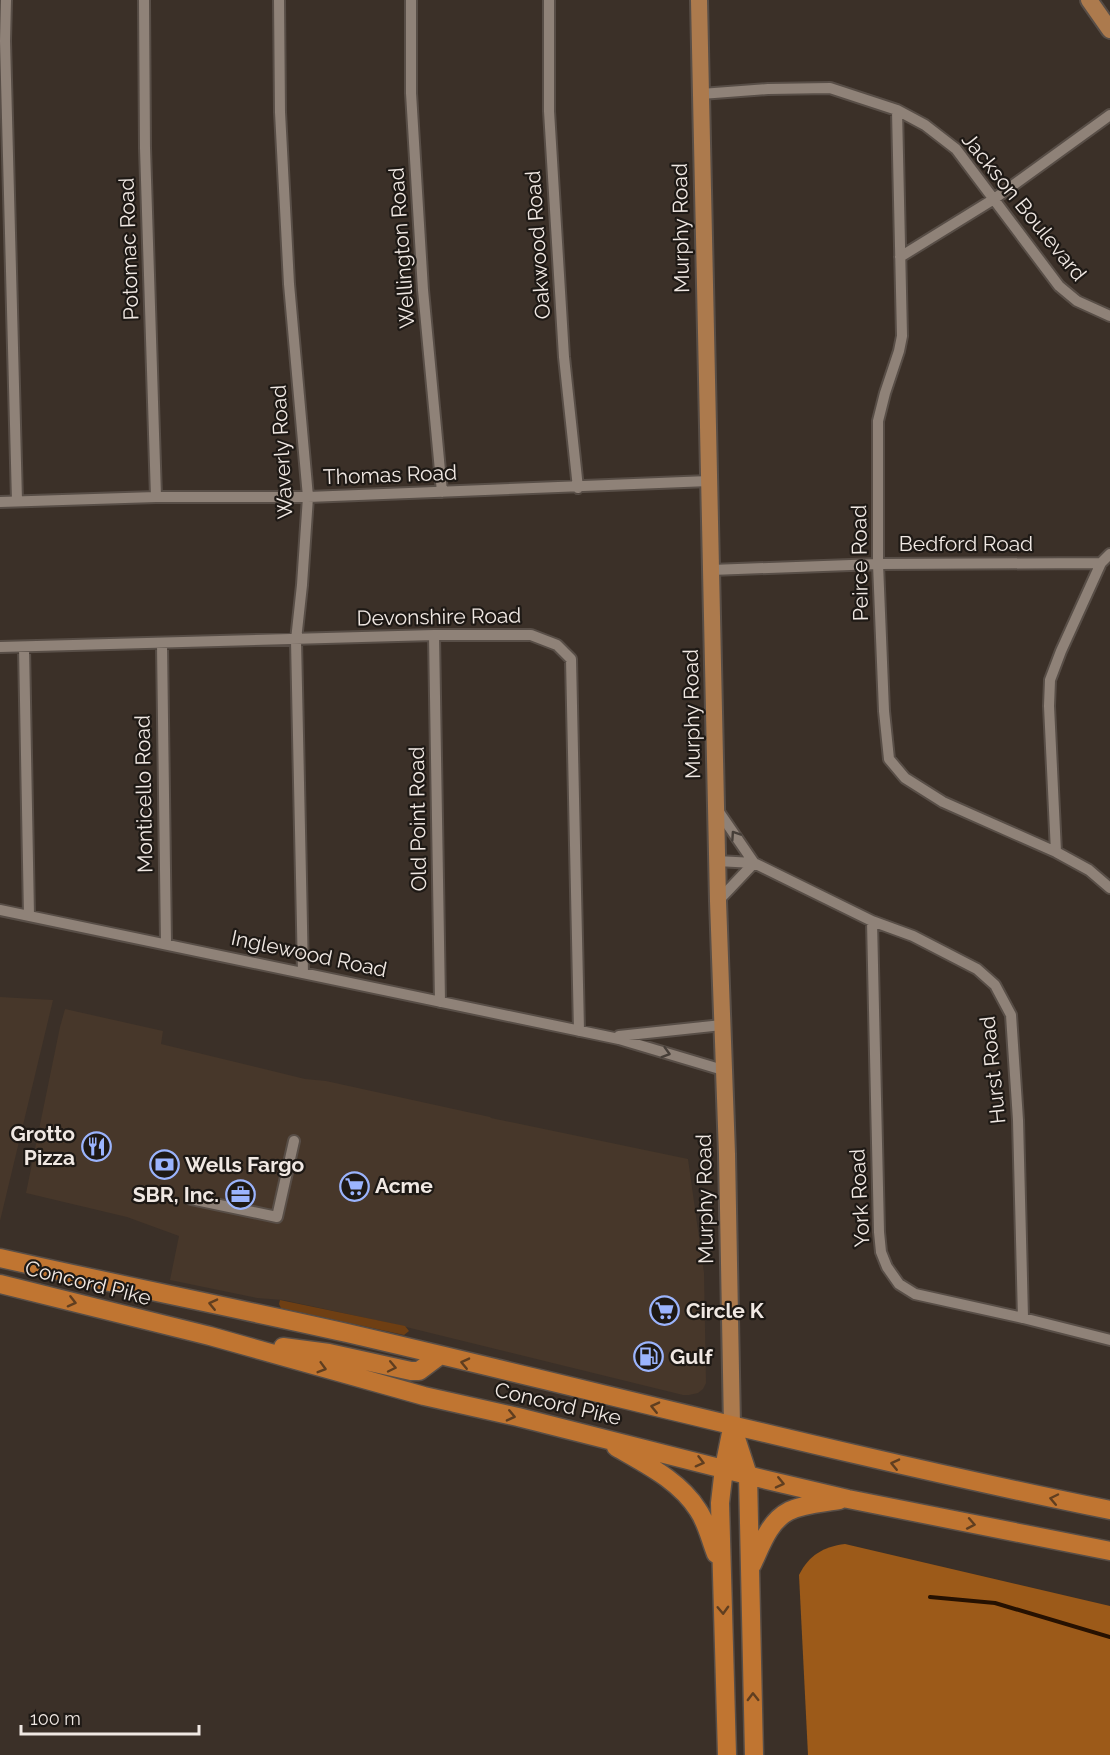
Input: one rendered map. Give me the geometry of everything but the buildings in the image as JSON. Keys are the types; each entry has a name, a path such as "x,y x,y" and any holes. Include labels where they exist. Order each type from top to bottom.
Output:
{"highway":[{"name":"Concord Pike","path":"0,1258 347,1333 732,1426 1028,1494 1110,1510"},
{"name":"Concord Pike","path":"0,1284 210,1336 424,1396 748,1475 848,1499 1110,1551"},
{"path":"210,1336 329,1353 411,1371 419,1371 439,1356"},
{"path":"727,1755 720,1503 732,1426"},
{"path":"732,1426 748,1475 754,1755"},
{"path":"599,1437 675,1484 691,1500 705,1523 722,1568"},
{"path":"750,1570 762,1543 779,1518 797,1508 848,1499"}],"main road":[{"name":"Murphy Road","path":"699,0 717,861 727,1165 732,1426"},
{"path":"1089,0 1110,30"}],"street":[{"path":"6,0 17,501"},
{"name":"Potomac Road","path":"144,0 145,148 156,497"},
{"name":"Waverly Road","path":"279,0 280,112 289,284 308,497 296,640 303,973"},
{"name":"Wellington Road","path":"411,0 411,93 423,290 442,492"},
{"name":"Oakwood Road","path":"549,0 551,146 564,357 579,488"},
{"name":"Jackson Boulevard","path":"701,94 768,89 830,88 897,110 925,125 956,149 1059,286 1077,301 1110,316"},
{"name":"Peirce Road","path":"897,110 902,336 878,421 878,564 884,711 889,759 905,778 943,802 1056,852 1089,870 1110,888"},
{"path":"900,257 994,199 1110,115"},
{"name":"Thomas Road","path":"0,502 156,497 308,497 579,488 709,481"},
{"path":"1056,852 1049,706 1050,680 1101,563 1110,554"},
{"name":"Bedford Road","path":"711,570 878,564 1101,563"},
{"name":"Devonshire Road","path":"0,647 434,635 531,635 557,645 571,659 579,1030"},
{"name":"Old Point Road","path":"434,635 441,1002"},
{"name":"Monticello Road","path":"162,644 166,944"},
{"path":"24,647 29,916"},
{"path":"716,807 754,863 718,900"},
{"name":"Hurst Road","path":"717,861 754,863 872,921 913,936 976,969 995,985 1011,1015 1018,1120 1023,1318"},
{"name":"Inglewood Road","path":"0,910 579,1030 723,1070"},
{"name":"York Road","path":"872,921 879,1232 881,1252 886,1267 899,1284 915,1294 1110,1340"},
{"name":"Inglewood Road","path":"610,1037 722,1025"},
{"path":"191,1199 277,1217 294,1141"}],"shaded area":[{"path":"0,997 53,1000 0,1221"},
{"path":"65,1009 163,1031 161,1044 305,1079 326,1081 688,1159 704,1273 706,1383 703,1389 698,1393 683,1395 398,1325 283,1300 257,1298 170,1280 179,1236 127,1217 26,1193"},
{"path":"280,1300 405,1326 409,1331 404,1335 281,1308"},
{"path":"845,1544 1110,1606 1110,1755 808,1755 799,1575 812,1557 830,1547"}],"waterway":[{"path":"930,1597 995,1603 1110,1637"}],"place":[{"name":"Grotto Pizza","path":"96,1146"},
{"name":"Wells Fargo","path":"164,1165"},
{"name":"Acme","path":"354,1186"},
{"name":"SBR, Inc.","path":"240,1195"},
{"name":"Circle K","path":"665,1311"},
{"name":"Gulf","path":"649,1357"}]}
